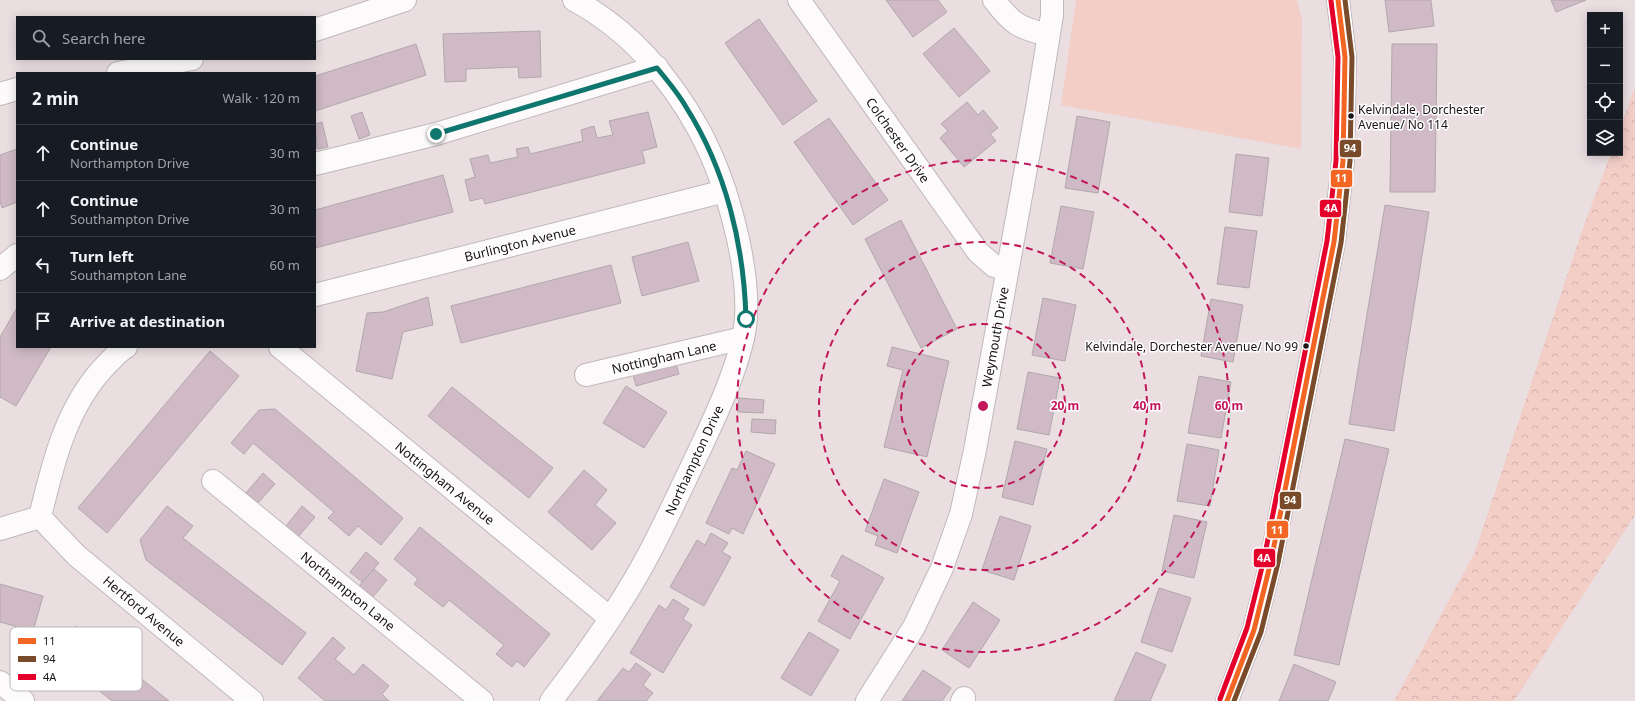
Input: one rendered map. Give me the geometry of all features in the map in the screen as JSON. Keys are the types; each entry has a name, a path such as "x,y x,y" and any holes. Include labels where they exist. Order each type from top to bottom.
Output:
{"street":[{"path":"316,30 405,0"},
{"name":"Northampton Drive","path":"551,701 610,618 652,548 720,405 743,338 746,319 742,264 726,191 715,162 686,106 657,68 622,33 594,11 574,0"},
{"name":"Colchester Drive","path":"799,0 978,252 994,266 1007,269"},
{"path":"994,0 1006,15 1018,26 1048,35"},
{"name":"Weymouth Drive","path":"867,701 914,628 942,568 961,514 975,450 1048,35 1052,0"},
{"path":"1227,701 1254,630 1271,561 1334,242 1343,161 1345,89 1345,57 1338,0"},
{"path":"123,72 187,60"},
{"path":"316,164 436,134 657,68"},
{"path":"0,94 16,89"},
{"name":"Burlington Avenue","path":"316,295 726,191"},
{"path":"0,269 16,256"},
{"name":"Nottingham Lane","path":"586,375 743,338"},
{"path":"0,529 40,518 50,474 78,399 97,374 120,350 124,348"},
{"name":"Nottingham Avenue","path":"281,348 610,618"},
{"name":"Northampton Lane","path":"213,481 482,701"},
{"name":"Hertford Avenue","path":"40,518 76,555 252,701"},
{"path":"0,682 10,690"},
{"path":"11,691 23,701"}],"green space":[{"path":"1076,0 1297,0 1302,19 1301,149 1061,105"},
{"path":"1635,87 1635,515 1514,701 1394,701 1475,552 1583,228 1610,156 1623,156 1623,120"}],"building":[{"path":"886,0 938,0 947,12 913,37"},
{"path":"1385,0 1431,0 1434,26 1389,32"},
{"path":"1551,0 1586,0 1556,12"},
{"path":"759,19 817,101 783,125 725,43"},
{"path":"954,28 990,71 959,97 923,54"},
{"path":"540,31 541,77 519,78 518,67 466,69 466,81 445,82 443,34"},
{"path":"416,44 426,75 316,111 316,76"},
{"path":"1392,44 1437,44 1435,192 1390,192"},
{"path":"967,102 978,115 983,110 998,128 990,134 996,141 964,167 940,138 948,131 941,124"},
{"path":"362,112 370,135 359,139 351,116"},
{"path":"648,112 657,147 642,151 645,163 485,204 483,198 470,201 465,180 475,177 470,159 488,155 490,163 518,157 516,149 528,147 530,154 583,141 581,130 594,126 597,138 613,135 609,121"},
{"path":"1077,116 1110,122 1098,193 1065,188"},
{"path":"829,118 888,200 853,225 794,142"},
{"path":"322,122 328,147 317,149 316,124"},
{"path":"16,149 16,202 2,208 0,201 0,155"},
{"path":"1236,154 1269,158 1262,216 1229,212"},
{"path":"443,175 453,212 316,248 316,210"},
{"path":"1385,205 1429,212 1394,431 1349,424"},
{"path":"1061,206 1094,212 1083,269 1050,263"},
{"path":"901,220 957,329 921,348 865,239"},
{"path":"1225,227 1257,231 1249,288 1217,284"},
{"path":"688,242 699,281 642,296 632,257"},
{"path":"611,265 621,303 461,343 451,306"},
{"path":"428,297 433,325 403,332 392,379 356,371 367,313 383,312"},
{"path":"1043,298 1076,305 1065,361 1032,355"},
{"path":"1211,299 1243,305 1233,362 1201,356"},
{"path":"16,310 16,348 50,348 16,406 0,397 0,337"},
{"path":"892,347 949,361 927,457 884,447 903,370 887,366"},
{"path":"210,351 239,376 107,533 78,508"},
{"path":"675,361 679,374 636,386 633,374"},
{"path":"1028,372 1060,378 1049,435 1017,429"},
{"path":"1199,376 1231,382 1221,438 1188,433"},
{"path":"626,386 667,412 644,448 603,423"},
{"path":"452,387 553,468 529,498 428,416"},
{"path":"739,398 764,400 763,413 738,412"},
{"path":"275,409 403,518 381,545 358,526 349,536 328,518 334,512 253,443 244,454 231,443 259,410"},
{"path":"752,419 776,420 775,434 751,432"},
{"path":"1345,439 1389,449 1339,665 1294,655"},
{"path":"1015,441 1047,449 1033,505 1002,497"},
{"path":"1187,444 1219,450 1210,506 1177,501"},
{"path":"746,451 775,464 743,534 732,528 729,534 706,523 732,468 737,470"},
{"path":"584,470 607,490 595,505 616,523 592,550 548,512"},
{"path":"263,473 275,484 258,503 246,493"},
{"path":"884,479 919,492 897,553 875,545 878,536 865,531"},
{"path":"167,506 193,526 183,538 306,633 282,665 146,560 140,540"},
{"path":"302,506 315,517 298,537 286,526"},
{"path":"1174,515 1207,522 1194,578 1162,571"},
{"path":"1000,516 1031,526 1014,580 982,570"},
{"path":"420,527 550,634 524,667 517,661 512,667 496,654 504,645 449,600 443,607 414,584 418,579 394,559"},
{"path":"711,533 728,543 722,552 731,557 704,606 670,587 697,540 705,545"},
{"path":"366,552 379,563 362,582 350,572"},
{"path":"842,555 884,578 850,639 818,621 840,581 831,576"},
{"path":"374,569 387,580 372,598 358,587"},
{"path":"0,584 43,596 34,627 18,627 0,622"},
{"path":"1159,588 1191,598 1172,652 1141,642"},
{"path":"673,599 689,609 683,619 692,625 663,673 630,653 659,605 666,610"},
{"path":"973,602 1000,620 969,668 942,650"},
{"path":"809,632 839,650 811,696 781,678"},
{"path":"333,637 345,648 335,659 354,675 363,664 389,686 382,694 389,701 325,701 298,678"},
{"path":"1136,652 1166,665 1150,701 1114,701"},
{"path":"636,663 651,674 643,685 653,693 646,701 597,701 623,668 629,672"},
{"path":"1294,664 1336,682 1328,701 1279,701"},
{"path":"923,670 951,688 942,701 902,701"},
{"path":"142,679 169,701 112,701 99,691 142,691"}],"transit line":[{"name":"11","path":"1227,701 1254,630 1271,561 1334,242 1343,161 1345,57 1338,0"},
{"name":"94","path":"1234,701 1261,632 1278,563 1341,243 1350,161 1352,57 1345,0"},
{"name":"4A","path":"1220,699 1247,628 1264,559 1327,241 1336,161 1338,57 1331,1"}],"place":[{"name":"Kelvindale, Dorchester Avenue/ No 114","path":"1351,116"},
{"name":"Kelvindale, Dorchester Avenue/ No 99","path":"1306,346"}],"route":[{"path":"436,134 628,78 657,68 686,106 715,162 726,191 742,264 746,319"}]}
